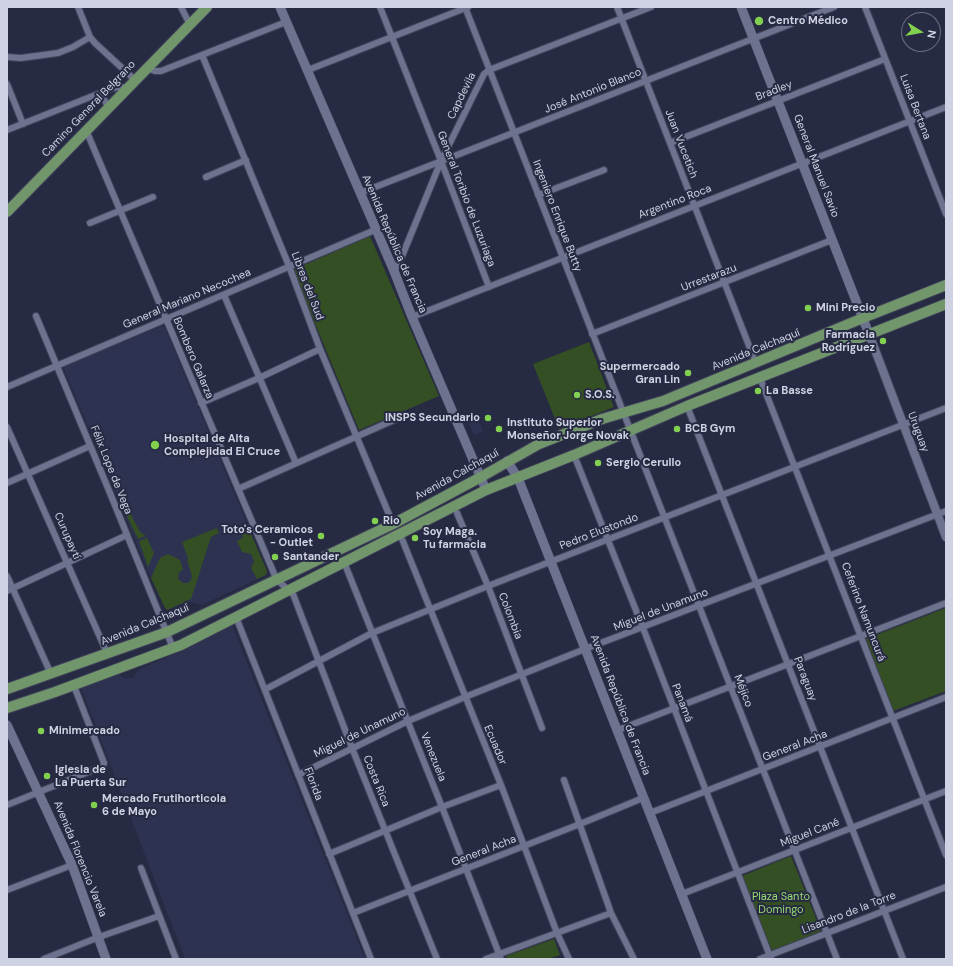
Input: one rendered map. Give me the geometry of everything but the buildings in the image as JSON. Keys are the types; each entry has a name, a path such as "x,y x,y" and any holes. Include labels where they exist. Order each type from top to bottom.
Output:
{"main road":[{"name":"Camino General Belgrano","path":"190,25 201,7"},
{"name":"Camino General Belgrano","path":"7,212 207,7"},
{"name":"Avenida República de Francia","path":"280,7 394,271 412,317 486,490"},
{"name":"General Manuel Savio","path":"741,7 869,334"},
{"name":"Avenida Calchaquí","path":"7,689 167,632 393,524 539,444 623,412 663,401 946,285"},
{"path":"7,708 74,686 173,648 486,490 574,455 687,406 946,304"},
{"name":"Avenida República de Francia","path":"507,462 518,478 707,959"},
{"name":"Avenida Florencio Varela","path":"7,726 72,865 106,959"}],"street":[{"path":"78,7 90,37 135,80"},
{"path":"181,7 190,25"},
{"name":"General Toribio de Luzuriaga","path":"380,7 489,286"},
{"path":"308,70 466,7"},
{"name":"Ingeniero Enrique Butty","path":"466,7 489,70 630,431"},
{"name":"Juan Vucetich","path":"617,7 753,356"},
{"name":"Capdevila","path":"394,271 400,261 441,161 484,74 489,70 651,7"},
{"name":"José Antonio Blanco","path":"360,193 834,7"},
{"name":"Luisa Bertana","path":"865,7 946,214"},
{"path":"146,68 161,71 286,22"},
{"path":"7,57 21,58 58,53 73,47 90,37"},
{"name":"Libres del Sud","path":"202,55 289,266 320,349 393,524"},
{"name":"Bradley","path":"670,143 885,59"},
{"path":"7,84 23,124"},
{"path":"7,130 101,93 121,87 128,88"},
{"path":"101,93 108,107"},
{"name":"Argentino Roca","path":"412,317 946,107"},
{"name":"Bombero Galarza","path":"86,130 276,579 288,590"},
{"path":"206,177 246,160"},
{"path":"538,195 604,170"},
{"path":"90,223 153,197"},
{"name":"General Mariano Necochea","path":"7,387 375,230"},
{"name":"Urrestarazu","path":"592,334 832,240"},
{"path":"224,295 296,463"},
{"name":"Félix Lope de Vega","path":"36,316 173,648"},
{"name":"Uruguay","path":"869,334 946,537"},
{"path":"201,403 259,378 320,349"},
{"name":"Ceferino Namuncurá","path":"760,378 894,718 946,855"},
{"name":"Paraguay","path":"687,406 903,959"},
{"name":"Pedro Elustondo","path":"266,689 372,633 430,609 946,408"},
{"path":"238,490 403,416"},
{"name":"Curupaytí","path":"7,427 107,654"},
{"name":"Méjico","path":"630,431 837,959"},
{"path":"7,484 90,446"},
{"name":"Panamá","path":"574,455 643,628 770,957"},
{"name":"Miguel de Unamuno","path":"298,775 408,721 465,697 585,649 946,511"},
{"name":"Colombia","path":"457,513 488,586 542,728"},
{"path":"10,590 127,535"},
{"name":"Ecuador","path":"402,539 569,959"},
{"name":"Venezuela","path":"344,562 500,957"},
{"path":"7,576 10,590 51,674"},
{"name":"Costa Rica","path":"288,590 293,594 352,748 437,959"},
{"path":"618,730 946,603"},
{"name":"Florida","path":"236,617 266,689 298,775 371,959"},
{"path":"7,805 33,795 38,791 103,766 104,763 74,686"},
{"name":"General Acha","path":"650,813 946,697"},
{"path":"564,780 610,913 634,959"},
{"path":"329,854 501,785"},
{"name":"Miguel Cané","path":"682,894 946,791"},
{"name":"General Acha","path":"353,913 643,798"},
{"path":"7,890 72,865"},
{"path":"142,868 176,959"},
{"name":"Lisandro de la Torre","path":"760,959 770,957 827,932 946,887"},
{"path":"486,959 500,957 557,932 610,913"},
{"path":"44,959 99,937 159,916"}],"shaded area":[{"name":"Hospital de Alta Complejidad El Cruce","path":"162,326 165,328 246,521 241,524 246,532 251,534 267,571 266,575 202,605 190,602 167,610 151,578 64,369 65,366"},
{"path":"478,418 483,432 474,435 468,422"},
{"path":"232,625 365,959 185,959 81,688 115,674 128,679 135,677 135,674 140,669 175,654"}],"green space":[{"path":"370,236 439,396 359,430 293,270"},
{"name":"S.O.S.","path":"589,342 614,407 559,429 533,364"},
{"path":"121,504 131,508 132,510 130,513 140,532 146,536 138,539"},
{"path":"217,528 219,533 211,537 191,599 167,610 151,578 160,558 168,554 180,560 183,570 179,572 178,579 183,583 188,583 192,576 187,560 188,558 182,542"},
{"path":"246,532 251,534 267,571 266,575 257,579 251,568 254,561 251,554 242,552 237,541 243,538 242,535"},
{"path":"147,538 154,553 148,567 139,541"},
{"path":"946,608 946,691 893,711 866,639"},
{"name":"Plaza Santo Domingo","path":"791,856 821,931 772,951 742,876"},
{"path":"554,939 560,955 548,959 507,959 506,956"}],"place":[{"name":"Centro Médico","path":"759,21"},
{"name":"Mini Precio","path":"808,308"},
{"name":"Farmacia Rodríguez","path":"883,341"},
{"name":"Supermercado Gran Lin","path":"688,373"},
{"name":"La Basse","path":"758,391"},
{"name":"S.O.S.","path":"577,395"},
{"name":"INSPS Secundario","path":"488,418"},
{"name":"Instituto Superior Monseñor Jorge Novak","path":"499,429"},
{"name":"BCB Gym","path":"677,429"},
{"name":"Hospital de Alta Complejidad El Cruce","path":"155,445"},
{"name":"Sergio Cerullo","path":"598,463"},
{"name":"Rio","path":"375,521"},
{"name":"Toto's Ceramicos - Outlet","path":"321,536"},
{"name":"Soy Maga. Tu farmacia","path":"415,538"},
{"name":"Santander","path":"275,557"},
{"name":"Minimercado","path":"41,731"},
{"name":"Iglesia de La Puerta Sur","path":"47,776"},
{"name":"Mercado Frutihorticola 6 de Mayo","path":"94,805"}]}
